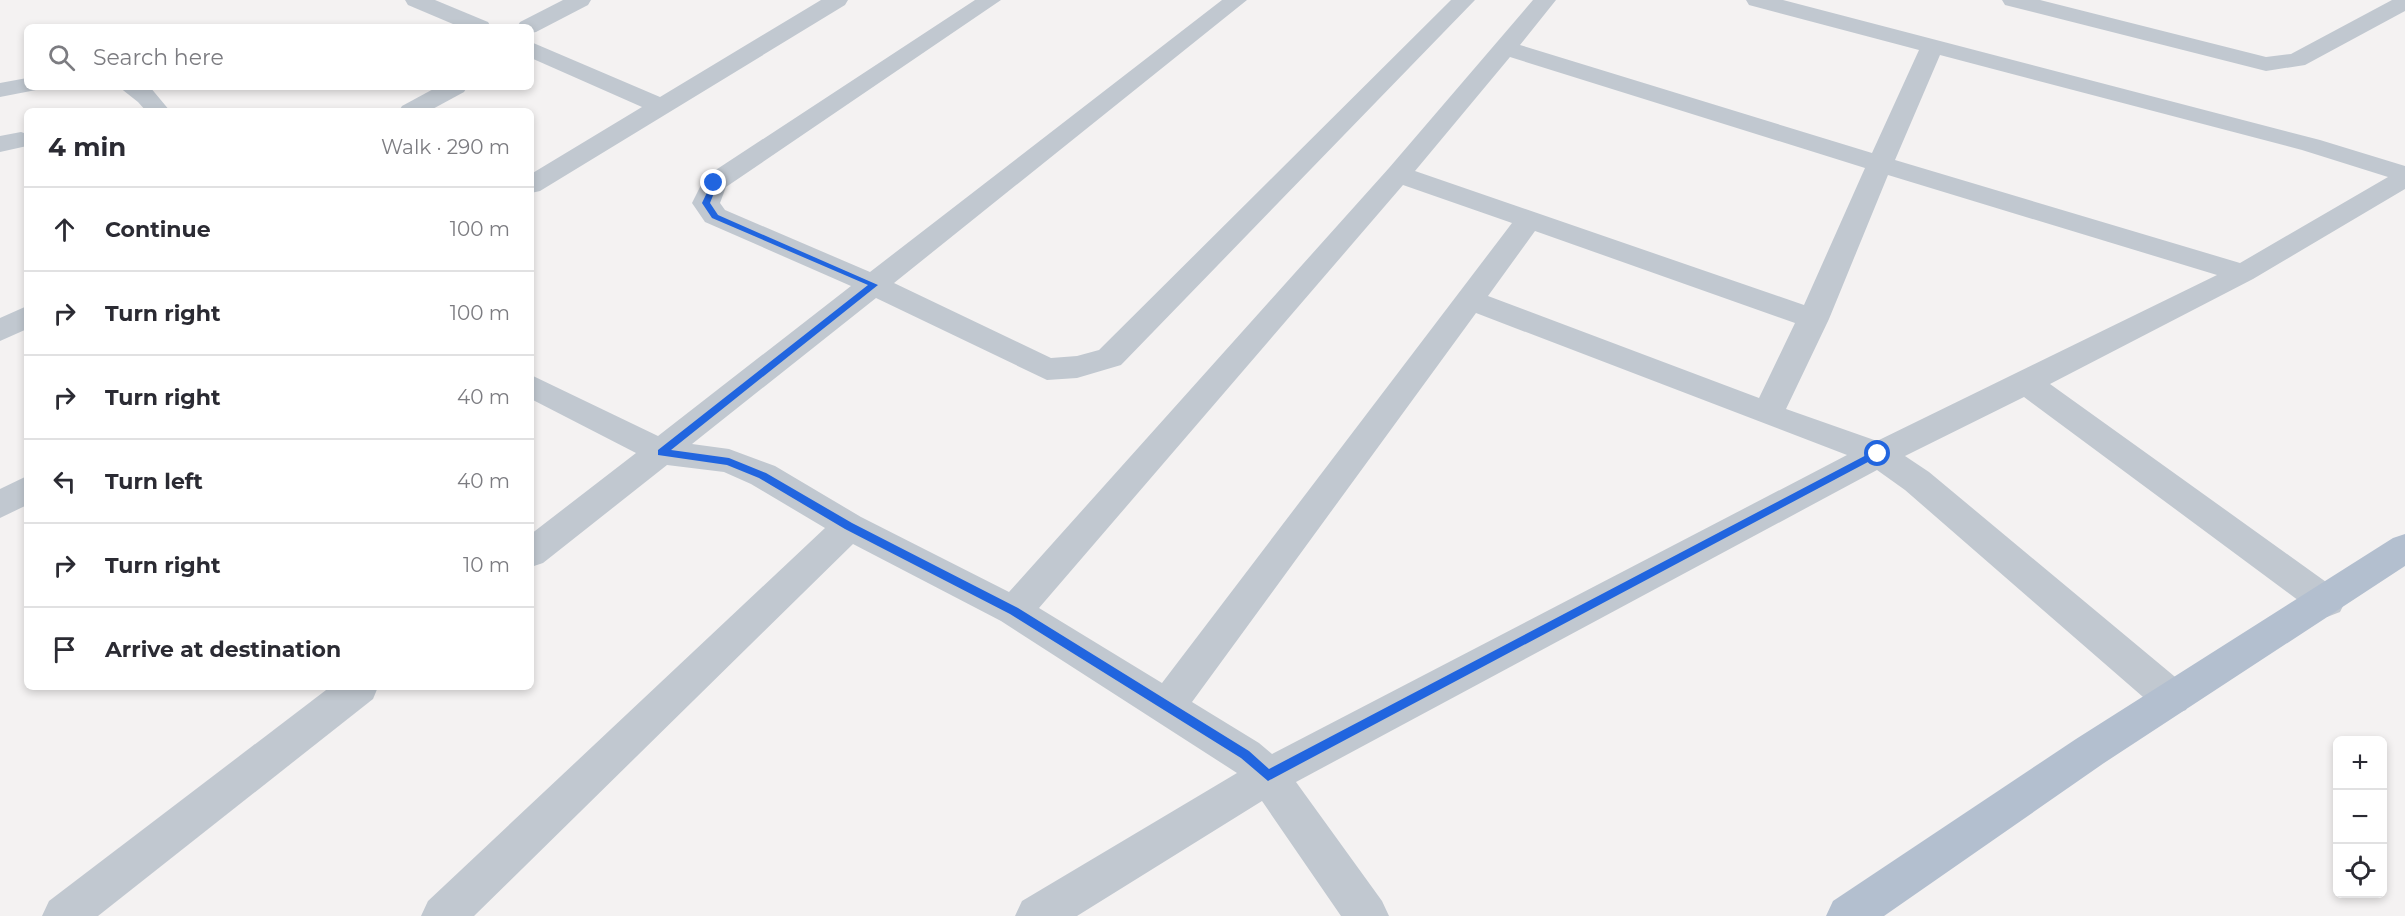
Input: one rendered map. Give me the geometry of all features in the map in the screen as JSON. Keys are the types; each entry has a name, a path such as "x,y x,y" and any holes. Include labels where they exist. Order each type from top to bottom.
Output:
{"main road":[{"path":"1848,916 1957,839 2172,698 2327,602 2405,548"}],"street":[{"path":"416,0 473,24"},
{"path":"534,24 580,0"},
{"path":"534,182 837,0"},
{"path":"990,0 714,183 706,203 715,216 874,285 1047,369 1077,367 1110,358 1464,0"},
{"path":"534,552 1236,0"},
{"path":"1014,611 1398,174 1545,0"},
{"path":"1757,0 2312,146 2405,176"},
{"path":"2013,0 2266,64 2297,60 2405,2"},
{"path":"1768,414 1814,319 1879,163 1933,45"},
{"path":"1503,47 1676,103 2244,273"},
{"path":"534,50 660,106"},
{"path":"0,90 24,86"},
{"path":"139,90 156,108"},
{"path":"416,108 450,90"},
{"path":"1398,174 1814,319"},
{"path":"1037,916 1268,776 1878,454 2026,383 2244,273 2405,176"},
{"path":"1167,706 1471,300 1528,220"},
{"path":"1471,300 1878,454 1917,481 2172,698"},
{"path":"0,331 24,318"},
{"path":"2026,383 2327,602"},
{"path":"534,388 662,452 729,461 763,475 849,526 1014,611 1245,755 1268,776 1366,916"},
{"path":"0,505 24,491"},
{"path":"444,916 849,526"},
{"path":"64,916 355,690"}],"route":[{"path":"714,183 706,203 715,216 874,285 662,452 729,461 763,475 849,526 1014,611 1245,755 1268,776 1878,454"}]}
